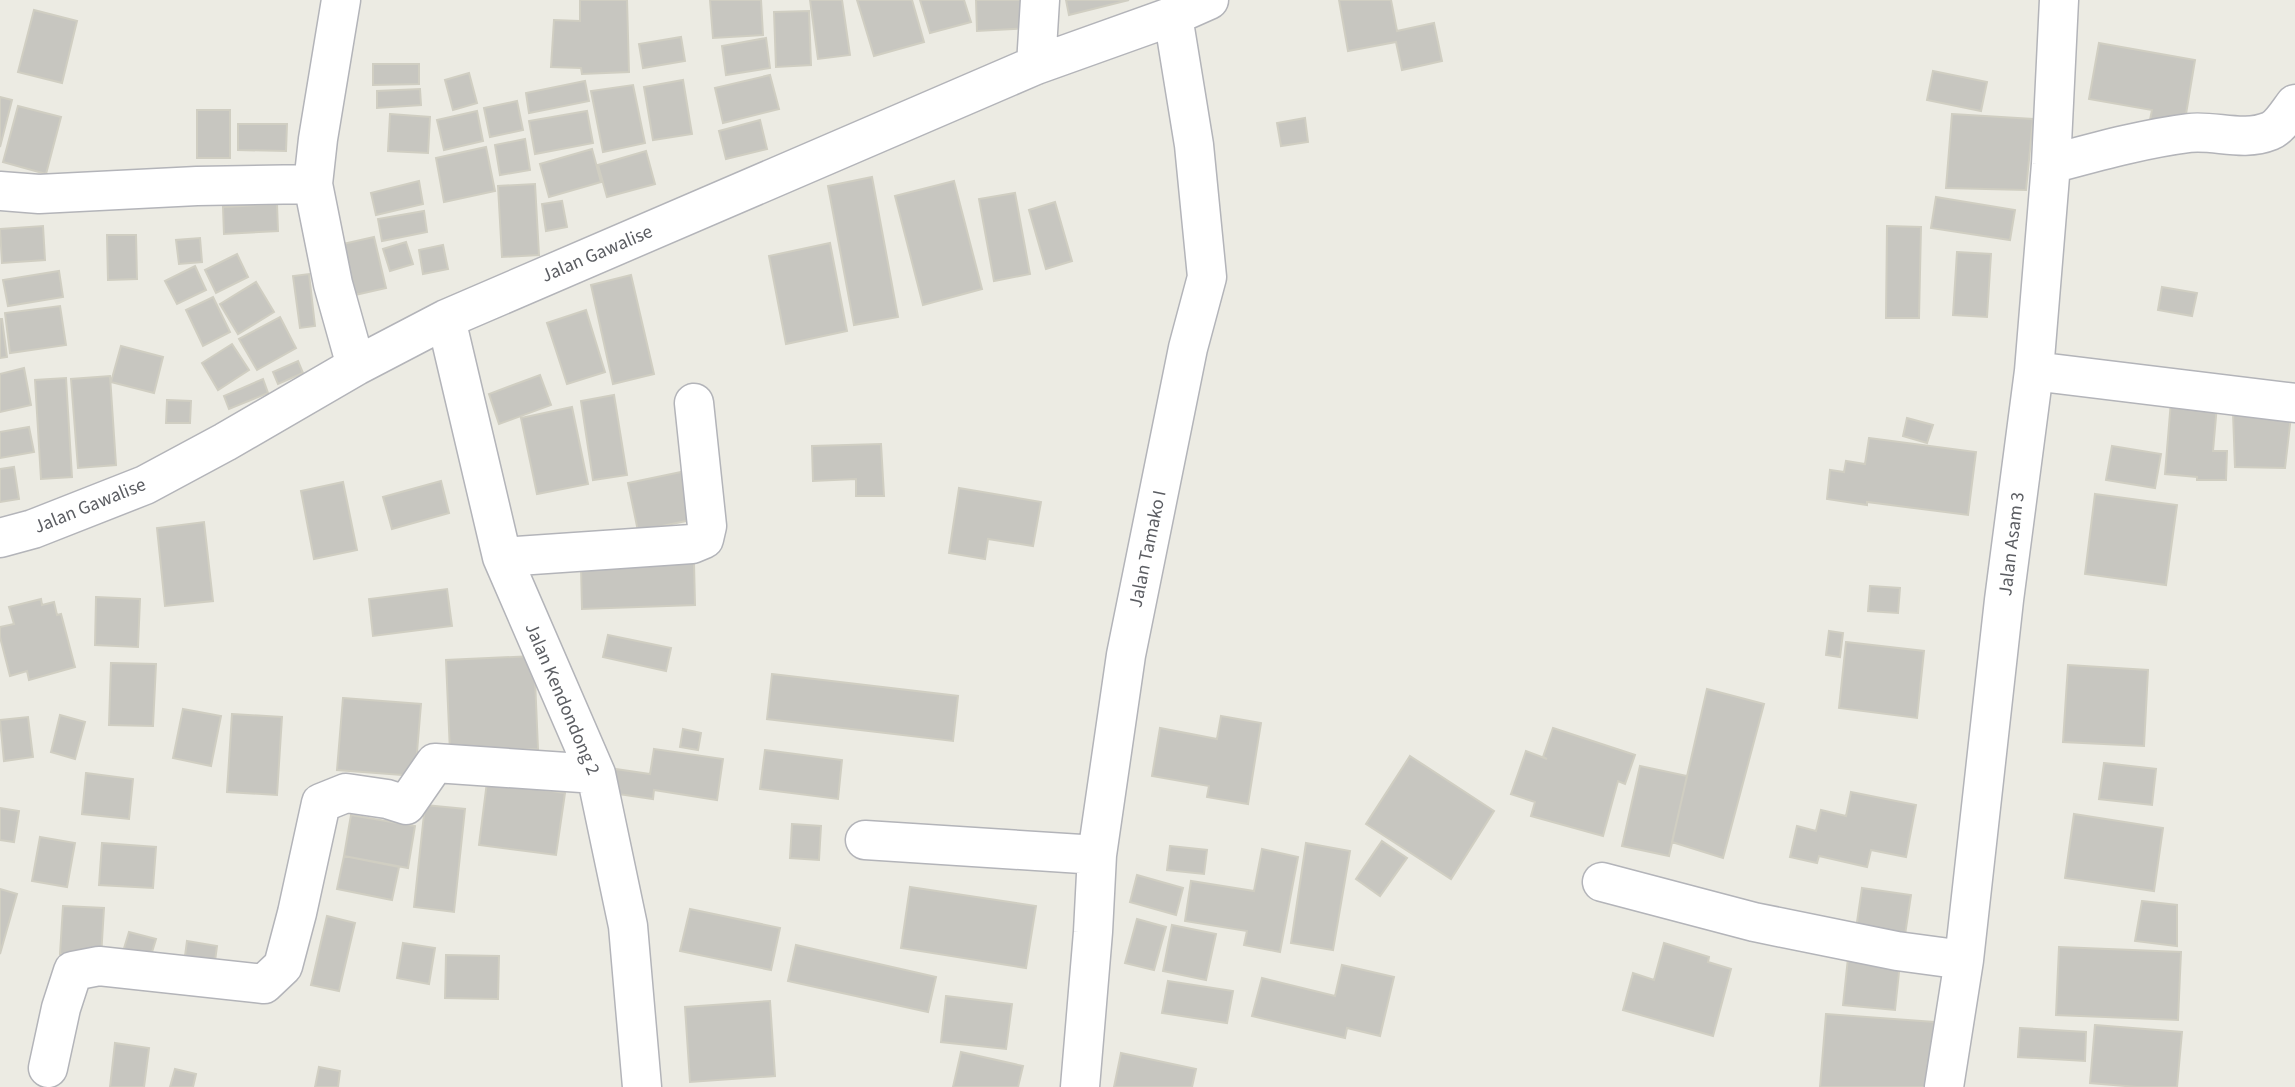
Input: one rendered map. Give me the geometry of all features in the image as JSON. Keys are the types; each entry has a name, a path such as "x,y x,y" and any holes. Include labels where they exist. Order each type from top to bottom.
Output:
{"street":[{"path":"341,0 313,184 333,284 356,366"},
{"path":"1036,65 1040,0"},
{"name":"Jalan Gawalise","path":"0,538 33,529 145,485 356,366 446,319 1036,65 1173,16 1209,0"},
{"name":"Jalan Asam 3","path":"1944,1087 1964,960 2004,600 2035,371 2051,164 2059,0"},
{"name":"Jalan Tamako I","path":"1080,1087 1097,855 1126,655 1188,348 1207,277 1194,145 1173,16"},
{"path":"2051,164 2103,150 2192,133 2246,136 2272,131 2295,104"},
{"path":"0,191 40,194 197,186 313,184"},
{"name":"Jalan Kendondong 2","path":"446,319 502,557 596,774 628,926 642,1087"},
{"path":"2035,371 2295,402"},
{"path":"502,557 692,544 704,539 707,526 694,403"},
{"path":"48,1068 61,1008 73,971 99,966 264,984 274,975 283,966 321,803 346,793 387,799 406,805 435,763 596,774"},
{"path":"866,840 1097,855"},
{"path":"1602,882 1754,922 1964,960"}],"building":[{"path":"580,0 627,0 629,72 582,74 581,68 551,67 554,20 580,21"},
{"path":"710,0 761,0 763,35 713,38"},
{"path":"810,0 842,0 850,55 818,59"},
{"path":"857,0 912,0 924,42 874,56"},
{"path":"920,0 964,0 971,22 930,33"},
{"path":"976,0 1027,0 1029,28 977,31"},
{"path":"1066,0 1129,0 1069,15"},
{"path":"1339,0 1391,0 1397,31 1434,23 1442,61 1402,70 1396,42 1348,51"},
{"path":"34,10 77,21 62,83 18,72"},
{"path":"809,11 811,65 776,67 774,12"},
{"path":"681,37 685,61 643,68 639,44"},
{"path":"766,38 770,68 726,75 722,46"},
{"path":"2099,43 2195,60 2184,126 2150,120 2152,110 2089,99"},
{"path":"373,64 419,64 419,84 373,85"},
{"path":"1933,71 1987,82 1981,111 1927,100"},
{"path":"469,73 477,103 453,110 445,80"},
{"path":"770,75 779,109 723,123 715,88"},
{"path":"683,80 692,134 653,140 644,87"},
{"path":"585,81 589,101 529,113 526,93"},
{"path":"633,85 645,143 603,152 591,91"},
{"path":"420,89 421,105 377,108 377,91"},
{"path":"0,97 12,100 0,147"},
{"path":"517,101 523,130 490,137 484,108"},
{"path":"18,106 61,117 46,174 3,162"},
{"path":"197,110 230,110 230,158 197,158"},
{"path":"477,111 483,141 444,150 437,120"},
{"path":"587,111 593,143 535,154 529,121"},
{"path":"390,114 430,117 428,153 388,151"},
{"path":"1952,114 2033,119 2026,190 1946,188"},
{"path":"1305,118 1308,142 1281,146 1277,123"},
{"path":"760,120 767,149 726,159 719,131"},
{"path":"238,124 287,124 286,151 238,150"},
{"path":"525,139 530,170 500,175 495,145"},
{"path":"486,147 495,191 444,202 436,158"},
{"path":"592,149 601,182 549,197 540,164"},
{"path":"646,151 655,184 607,197 598,165"},
{"path":"872,177 898,317 854,325 828,186"},
{"path":"419,181 423,204 376,215 371,193"},
{"path":"954,181 982,289 923,305 895,196"},
{"path":"535,184 539,255 502,257 498,186"},
{"path":"1015,193 1030,274 994,281 979,199"},
{"path":"1936,197 2015,210 2010,240 1931,228"},
{"path":"562,201 567,227 546,231 542,204"},
{"path":"1055,202 1072,261 1046,269 1029,210"},
{"path":"277,204 278,231 224,234 223,207"},
{"path":"424,211 427,232 382,241 378,219"},
{"path":"43,226 45,260 2,263 0,229"},
{"path":"1887,226 1921,227 1919,318 1886,318"},
{"path":"107,235 136,235 137,279 108,280"},
{"path":"374,237 386,288 355,295 343,244"},
{"path":"200,238 202,262 179,264 176,240"},
{"path":"406,242 413,264 390,271 383,249"},
{"path":"830,243 847,331 786,344 769,256"},
{"path":"443,245 448,269 423,274 419,250"},
{"path":"1957,252 1991,254 1987,317 1953,315"},
{"path":"237,254 248,277 216,293 205,270"},
{"path":"195,266 206,290 177,304 165,281"},
{"path":"59,271 63,297 8,306 3,280"},
{"path":"309,274 315,326 300,328 293,276"},
{"path":"631,275 654,374 613,384 591,285"},
{"path":"256,282 274,312 238,334 220,304"},
{"path":"2162,287 2197,293 2192,316 2158,310"},
{"path":"213,297 230,332 203,346 186,310"},
{"path":"60,306 66,345 10,353 5,313"},
{"path":"586,310 605,372 567,384 547,323"},
{"path":"280,317 296,348 257,370 239,339"},
{"path":"0,319 7,357 0,358"},
{"path":"232,344 249,370 218,390 202,363"},
{"path":"121,346 163,357 154,393 111,382"},
{"path":"298,361 303,373 278,384 273,372"},
{"path":"24,368 31,405 0,412 0,374"},
{"path":"540,375 551,405 499,424 489,394"},
{"path":"110,376 116,465 78,468 71,379"},
{"path":"66,378 72,477 41,479 35,380"},
{"path":"263,379 268,393 229,409 224,396"},
{"path":"614,395 627,475 593,480 581,401"},
{"path":"167,400 191,401 190,423 166,423"},
{"path":"2171,401 2217,405 2213,451 2227,451 2226,480 2197,480 2197,477 2165,474"},
{"path":"572,407 588,484 537,494 521,418"},
{"path":"2233,413 2291,416 2285,468 2235,467"},
{"path":"1907,418 1933,425 1927,443 1903,436"},
{"path":"29,427 34,452 0,458 0,432"},
{"path":"1869,438 1976,452 1968,515 1827,499 1830,470 1844,472 1846,461 1865,464"},
{"path":"881,444 884,496 856,496 856,479 813,481 812,446"},
{"path":"2112,446 2161,454 2155,488 2106,480"},
{"path":"14,467 19,499 0,502 0,469"},
{"path":"686,471 696,519 638,531 628,483"},
{"path":"441,481 449,513 392,529 383,497"},
{"path":"343,482 357,550 314,559 301,491"},
{"path":"959,488 1041,502 1033,546 988,539 985,559 949,553"},
{"path":"2095,494 2177,505 2166,585 2085,574"},
{"path":"204,522 213,601 165,606 157,528"},
{"path":"694,563 695,605 582,609 581,567"},
{"path":"1870,586 1900,588 1898,613 1868,611"},
{"path":"447,589 452,626 373,636 369,599"},
{"path":"96,597 140,599 138,647 95,645"},
{"path":"41,599 42,605 54,602 57,615 61,614 75,667 29,680 27,671 10,676 0,627 14,624 9,607"},
{"path":"1829,631 1843,633 1840,657 1826,655"},
{"path":"608,635 671,648 666,671 603,657"},
{"path":"1846,642 1924,651 1917,718 1839,708"},
{"path":"534,656 538,749 450,752 446,660"},
{"path":"111,663 156,664 153,726 109,725"},
{"path":"2068,665 2148,670 2144,746 2063,742"},
{"path":"772,674 958,696 953,741 767,719"},
{"path":"1707,689 1764,704 1723,858 1672,842"},
{"path":"343,698 421,704 415,776 337,770"},
{"path":"183,709 221,716 211,766 173,758"},
{"path":"232,714 282,717 277,795 227,792"},
{"path":"60,715 85,722 75,759 51,752"},
{"path":"1221,716 1261,723 1248,804 1207,797 1209,786 1152,776 1160,728 1217,739"},
{"path":"28,717 33,757 4,761 0,720"},
{"path":"1553,728 1635,755 1625,784 1618,781 1603,836 1531,816 1535,802 1511,794 1526,751 1547,759 1543,757"},
{"path":"683,729 701,733 698,750 680,747"},
{"path":"654,749 723,759 717,800 654,790 653,799 611,793 615,769 650,774"},
{"path":"765,750 842,760 838,799 760,789"},
{"path":"1410,756 1494,811 1451,879 1366,824"},
{"path":"2104,763 2156,769 2152,805 2099,799"},
{"path":"1640,766 1687,776 1669,856 1622,846"},
{"path":"86,773 133,779 129,819 82,814"},
{"path":"487,782 565,793 556,855 479,845"},
{"path":"1851,792 1916,805 1906,857 1871,850 1867,867 1819,856 1817,863 1790,857 1797,826 1816,831 1821,810 1846,816"},
{"path":"425,805 465,809 454,912 414,907"},
{"path":"0,808 19,811 14,842 0,840"},
{"path":"2074,814 2163,828 2154,891 2065,878"},
{"path":"351,815 415,826 408,868 344,856"},
{"path":"792,824 821,826 819,860 790,858"},
{"path":"40,837 75,843 67,887 32,881"},
{"path":"1382,841 1407,858 1380,896 1356,879"},
{"path":"102,843 156,847 153,888 99,885"},
{"path":"1306,843 1350,851 1333,950 1291,943"},
{"path":"1170,846 1207,850 1204,874 1167,870"},
{"path":"1262,849 1298,857 1280,952 1244,945 1247,931 1185,921 1191,881 1254,891"},
{"path":"344,856 399,867 392,900 337,889"},
{"path":"1137,875 1183,888 1176,915 1130,902"},
{"path":"910,887 1036,906 1026,968 901,948"},
{"path":"1862,888 1911,895 1905,935 1856,929"},
{"path":"0,889 17,894 0,954"},
{"path":"2142,901 2177,905 2177,946 2135,941"},
{"path":"63,906 104,908 101,957 60,954"},
{"path":"690,909 780,928 771,970 680,951"},
{"path":"327,916 355,923 339,991 311,985"},
{"path":"1137,919 1166,927 1154,970 1125,963"},
{"path":"1172,925 1216,934 1206,980 1163,971"},
{"path":"129,932 156,939 149,962 122,955"},
{"path":"187,941 217,946 213,976 183,971"},
{"path":"403,943 435,948 429,984 397,978"},
{"path":"1664,943 1709,957 1708,962 1731,969 1713,1036 1623,1010 1633,973 1654,980"},
{"path":"796,945 936,977 928,1012 788,981"},
{"path":"2059,947 2181,952 2178,1020 2056,1015"},
{"path":"446,955 499,956 498,999 445,998"},
{"path":"1848,958 1900,963 1895,1010 1843,1005"},
{"path":"1342,965 1394,977 1380,1036 1347,1028 1345,1038 1252,1016 1262,978 1335,996"},
{"path":"1168,981 1233,991 1227,1023 1162,1013"},
{"path":"946,996 1012,1004 1006,1049 941,1042"},
{"path":"770,1001 775,1076 690,1082 685,1007"},
{"path":"1826,1014 1934,1022 1929,1087 1820,1087"},
{"path":"2095,1025 2182,1032 2177,1087 2090,1083"},
{"path":"2020,1028 2086,1032 2085,1061 2018,1057"},
{"path":"115,1043 149,1048 144,1087 110,1087"},
{"path":"961,1052 1023,1066 1018,1087 953,1087"},
{"path":"1121,1053 1196,1069 1192,1087 1114,1087"},
{"path":"319,1067 340,1071 338,1087 315,1087"},
{"path":"175,1069 196,1074 193,1087 170,1087"}]}
